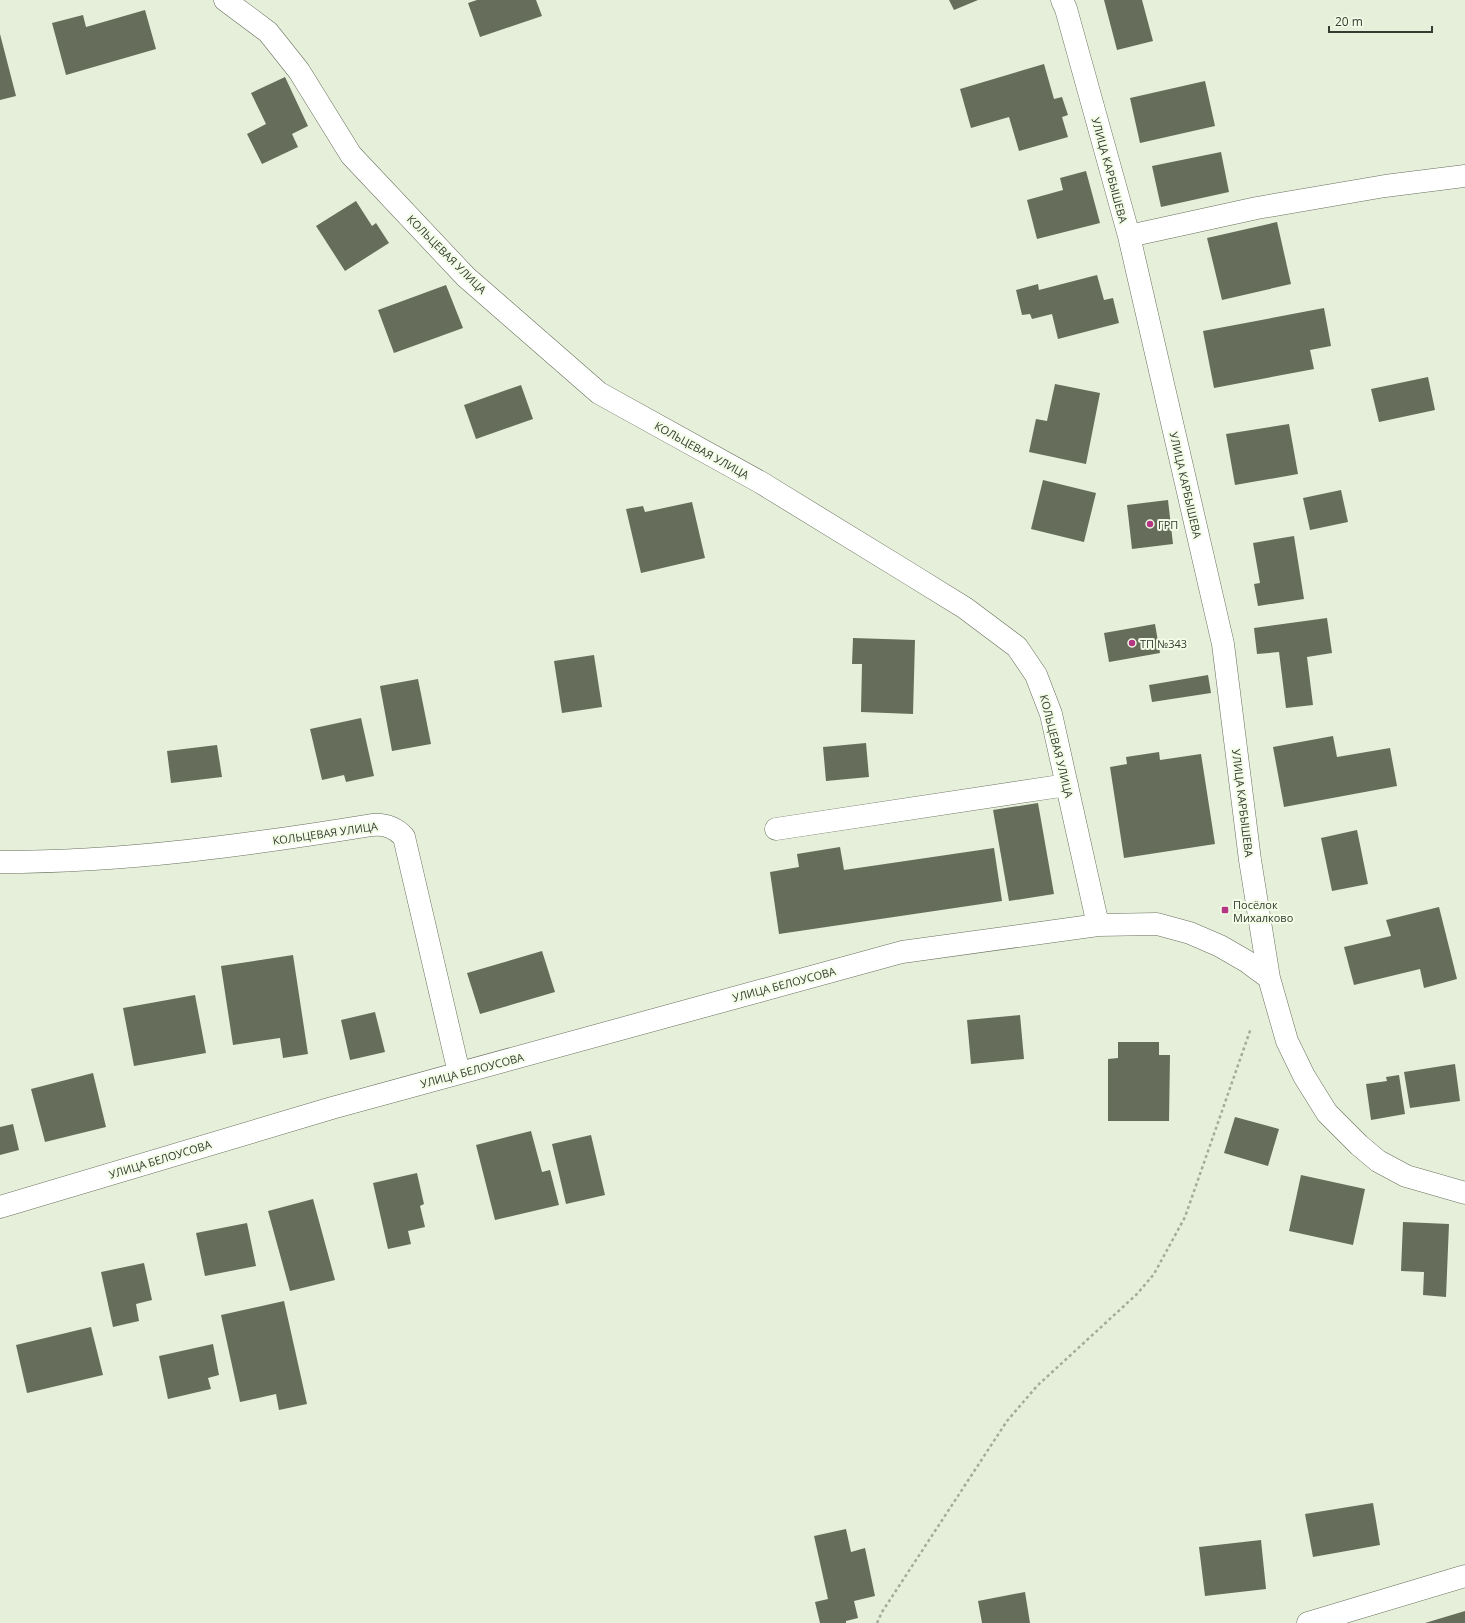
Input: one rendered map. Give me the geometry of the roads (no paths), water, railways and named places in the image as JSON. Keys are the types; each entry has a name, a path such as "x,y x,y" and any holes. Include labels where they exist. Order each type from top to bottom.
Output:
{"street":[{"name":"КОЛЬЦЕВАЯ УЛИЦА","path":"225,0 268,32 299,71 351,155 466,277 599,393 760,482 965,608 1017,647 1036,675 1047,700 1098,925"},
{"name":"УЛИЦА КАРБЫШЕВА","path":"1062,0 1066,9 1129,236 1223,644 1250,860 1269,978"},
{"path":"1129,236 1257,208 1385,186 1465,176"},
{"path":"776,829 1067,785"},
{"name":"КОЛЬЦЕВАЯ УЛИЦА","path":"0,862 133,856 265,842 381,824 398,830 404,837 459,1073"},
{"name":"УЛИЦА БЕЛОУСОВА","path":"0,1207 332,1108 902,952 1098,925 1157,924 1190,933 1220,946 1246,961 1269,978"},
{"path":"1269,978 1286,1041 1304,1076 1327,1113 1359,1145 1391,1169 1406,1176 1465,1193"},
{"path":"1308,1623 1465,1576"}],"place":[{"name":"ГРП","path":"1150,524"},
{"name":"ТП №343","path":"1132,643"},
{"name":"Посёлок Михалково","path":"1225,910"}]}
